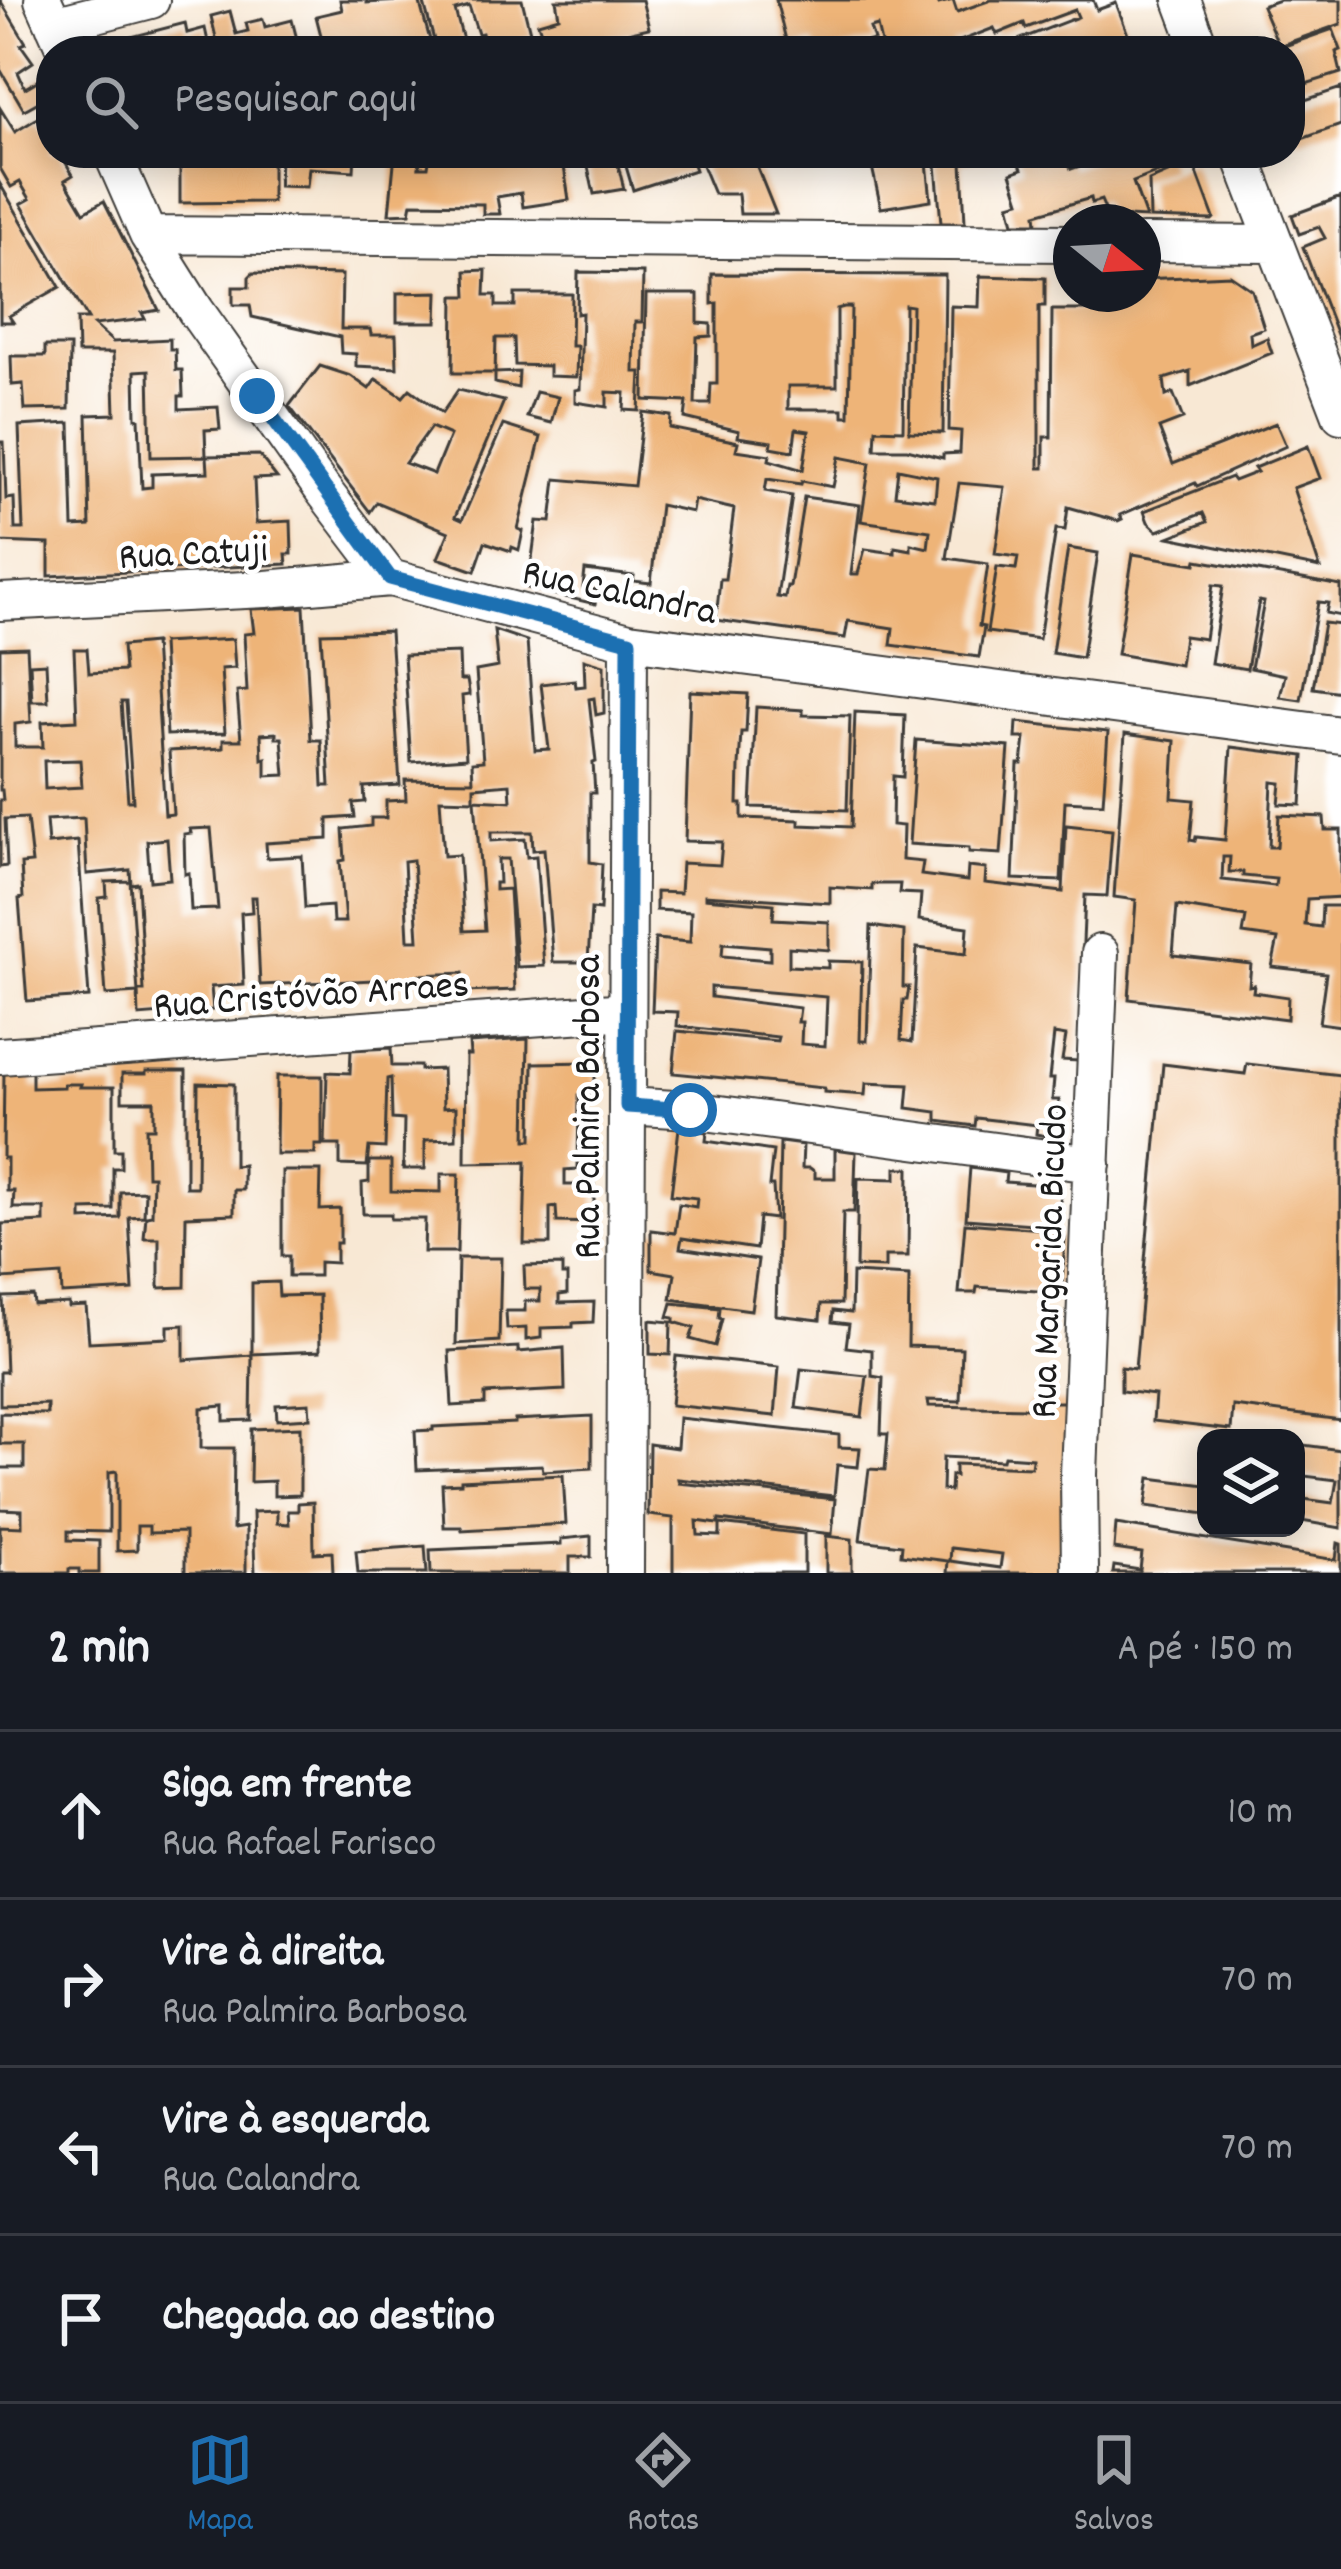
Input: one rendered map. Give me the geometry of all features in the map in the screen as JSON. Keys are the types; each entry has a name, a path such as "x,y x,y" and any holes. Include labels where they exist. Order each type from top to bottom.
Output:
{"street":[{"path":"54,25 151,0"},
{"path":"1182,0 1196,36"},
{"path":"119,168 148,236 196,311 390,578"},
{"path":"1246,168 1341,415"},
{"path":"148,236 1053,243"},
{"path":"1161,243 1274,244"},
{"name":"Rua Catuji","path":"0,602 390,578"},
{"name":"Rua Calandra","path":"390,578 629,641 1341,735"},
{"name":"Rua Palmira Barbosa","path":"625,1573 629,641"},
{"name":"Rua Margarida Bicudo","path":"1080,1573 1079,1474 1100,953"},
{"name":"Rua Cristóvão Arraes","path":"0,1056 628,1011"},
{"path":"627,1106 690,1110 1092,1164"}],"building":[{"path":"0,0 33,62 18,72 25,88 36,82 36,103 24,110 0,69"},
{"path":"340,0 419,0 429,36 321,36 316,16 342,10"},
{"path":"423,0 522,0 531,36 478,34 469,6 455,10 462,36 433,36"},
{"path":"556,0 642,0 649,28 614,36 542,36 538,23 559,17"},
{"path":"776,0 938,0 939,4 953,0 957,12 991,0 1093,0 1097,10 1116,3 1128,36 1029,36 1078,17 1075,10 997,34 994,28 973,36 879,36 877,26 870,28 873,36 785,36"},
{"path":"1279,0 1341,0 1341,24 1305,37 1275,36 1262,6"},
{"path":"230,11 236,34 248,31 246,23 263,19 265,27 292,20 296,36 216,36 211,16"},
{"path":"185,23 187,33 205,28 207,36 135,36"},
{"path":"1333,29 1341,50 1336,52 1341,73 1305,84 1305,39"},
{"path":"1341,88 1341,125 1305,138 1305,100"},
{"path":"0,108 15,132 36,119 36,168 69,168 73,175 65,180 84,212 104,201 159,310 142,313 145,319 94,325 113,342 170,339 176,370 182,370 179,409 218,407 220,429 205,430 206,456 151,457 149,370 135,371 142,488 152,487 152,474 208,472 207,456 259,455 277,478 254,479 256,523 291,521 292,554 286,554 287,564 49,576 49,544 0,542 0,442 4,442 6,499 14,498 15,529 23,529 19,426 70,423 73,527 90,526 87,415 115,414 113,353 78,353 77,319 88,319 21,204 30,199 20,182 11,187 0,168"},
{"path":"180,168 272,168 272,202 180,203"},
{"path":"280,168 309,168 307,187 279,186"},
{"path":"394,168 564,168 569,200 523,207 521,193 497,197 500,214 483,214 483,204 412,203 410,213 389,214"},
{"path":"588,168 619,168 624,189 594,194"},
{"path":"626,168 695,170 633,190"},
{"path":"703,168 757,168 776,214 740,214 738,194 714,194"},
{"path":"872,168 928,168 931,200 881,208"},
{"path":"936,168 962,168 965,223 941,223"},
{"path":"1022,168 1168,168 1133,182 1141,204 1092,203 1091,198 1053,204 1053,209 1036,214 1037,223 1014,223 1009,204 1020,201 1011,173"},
{"path":"1179,168 1195,168 1214,218 1161,218 1161,204 1150,204 1149,181"},
{"path":"0,184 60,287 9,316 13,322 0,322"},
{"path":"1341,197 1341,345 1303,247 1325,238 1319,227 1299,234 1292,215"},
{"path":"486,270 485,295 496,295 496,306 515,306 515,294 572,294 576,377 549,376 549,366 515,365 514,338 496,338 495,373 453,373 454,296 467,296 466,271"},
{"path":"578,272 643,273 642,322 635,322 634,372 641,372 639,411 624,410 625,393 607,392 607,407 575,402 575,390 580,389 582,313 577,314"},
{"path":"253,273 342,275 341,329 396,335 397,368 356,366 356,354 341,353 340,337 252,317 250,305 233,305 233,287 249,287"},
{"path":"712,274 945,275 943,433 909,432 912,306 905,305 903,430 876,429 875,449 907,449 943,458 943,454 960,453 961,431 949,430 951,306 979,307 980,276 1045,278 1045,306 1039,306 1039,468 1044,468 1044,437 1051,437 1052,310 1161,312 1161,278 1230,275 1252,290 1264,328 1250,333 1251,345 1267,338 1272,353 1190,386 1190,371 1164,379 1166,396 1173,393 1183,419 1159,428 1173,464 1276,423 1286,446 1120,515 1118,521 1068,507 1065,530 1056,529 1039,639 987,632 997,567 1016,569 1018,557 995,554 1005,487 959,483 947,558 988,564 979,657 891,645 893,628 848,621 845,638 716,620 734,509 694,500 692,512 660,505 651,583 585,570 583,588 598,590 595,604 528,588 537,521 551,522 556,479 634,486 643,412 671,416 670,428 738,442 736,450 770,455 769,460 803,470 809,431 796,429 793,451 771,447 772,442 738,437 739,431 685,418 687,402 644,400 646,294 698,294 698,323 711,324 711,336 697,337 695,404 710,404 711,384 717,384 717,303 712,304","holes":["851,307 849,416 843,416 843,409 788,409 788,386 837,386 837,309","839,457 870,463 861,521 930,531 928,548 911,544 911,550 895,547 895,553 865,549 858,574 851,574 860,505 804,497 790,586 785,598 777,597 792,496 765,491 767,479 833,487","898,469 937,477 935,500 895,495"]},
{"path":"438,292 437,322 397,322 397,293"},
{"path":"45,346 70,346 69,409 25,410 23,384 12,385 11,356 45,356"},
{"path":"320,366 351,376 369,389 376,379 403,397 410,389 442,413 458,390 504,401 455,517 462,520 503,425 541,437 518,529 523,531 519,550 485,542 475,571 438,558 449,532 377,502 370,512 289,406","holes":["431,427 450,435 434,474 405,463"]},
{"path":"519,372 518,388 495,383 495,373"},
{"path":"536,392 558,397 551,423 527,417"},
{"path":"1308,446 1320,478 1293,488 1320,568 1169,537 1207,522 1203,513 1158,531 1148,522 1144,511 1231,477 1234,481 1257,472 1254,468"},
{"path":"1068,548 1098,553 1082,658 1052,653"},
{"path":"1133,554 1196,564 1197,560 1341,586 1341,616 1326,613 1328,603 1318,602 1301,700 1280,697 1285,675 1251,668 1264,602 1259,601 1247,669 1211,663 1223,586 1213,585 1205,639 1184,636 1180,665 1117,654"},
{"path":"304,607 311,740 321,740 323,786 330,786 321,633 390,631 400,785 364,787 365,802 353,803 355,817 328,819 328,839 266,843 267,858 302,856 305,908 332,906 333,922 345,922 340,861 345,860 343,829 371,826 371,818 386,818 386,801 406,800 405,780 473,781 472,762 483,761 476,671 498,667 494,630 527,641 535,750 549,749 541,684 575,680 576,687 585,686 584,659 604,665 604,713 596,715 594,698 589,699 596,762 595,793 590,793 590,862 602,864 600,910 591,909 588,962 553,962 544,849 533,850 532,832 491,832 491,841 525,839 527,857 536,856 544,966 517,967 508,859 498,859 495,890 509,889 515,990 465,992 463,973 260,985 256,897 251,897 252,912 241,913 244,985 211,987 213,1010 139,1016 138,991 144,991 138,883 131,884 130,870 87,874 84,818 46,820 48,844 78,841 89,997 27,1001 19,899 23,898 21,864 32,863 27,818 5,819 7,866 0,867 0,648 27,647 31,722 15,724 15,747 43,747 42,722 77,720 74,649 87,649 89,673 124,671 122,646 154,643 165,815 173,814 169,751 223,748 223,740 241,740 237,692 247,691 244,634 254,633 251,609","holes":["121,702 126,702 133,801 128,801","276,733 276,738 282,738 285,775 266,776 266,758 262,759 261,734","80,760 82,787 45,789 44,761","510,784 511,801 475,799 485,930 464,931 459,855 444,856 440,799 474,800 474,787","211,828 218,909 191,910 184,834 191,833 190,829","167,839 170,879 150,881 147,841","413,860 418,940 408,940 404,861"]},
{"path":"1324,623 1341,625 1341,692 1313,688"},
{"path":"233,639 235,668 221,669 225,733 167,735 162,643"},
{"path":"459,653 460,680 467,680 469,692 462,696 466,758 411,762 404,655"},
{"path":"46,663 48,701 32,701 30,664"},
{"path":"690,691 748,694 739,766 742,818 851,827 855,712 905,715 903,777 893,776 892,825 903,826 902,860 923,862 921,875 967,881 968,867 986,869 985,883 1063,892 1066,825 1112,830 1107,896 1085,895 1078,1061 1062,1060 1066,1036 1054,1034 1049,1079 1054,1079 1052,1100 1059,1100 1052,1137 1036,1134 1037,1125 976,1118 975,1126 937,1121 937,1112 907,1108 909,1085 866,1083 865,1095 673,1073 677,1031 777,1041 778,1037 677,1026 678,1012 652,1011 655,939 690,942 691,912 656,910 656,892 680,893 682,863 720,865 722,842 685,841","holes":["872,884 900,884 899,893 921,894 919,920 968,927 966,954 917,948 912,1042 901,1040 903,1000 907,1000 909,987 903,987 904,931 871,926 867,1041 860,1041 862,962 828,961 828,968 789,966 789,947 829,950 829,922 773,919 774,904 705,898 830,903 830,887 872,890","723,943 770,947 770,960 722,956","711,987 827,997 825,1046 801,1044 800,1008 711,997"]},
{"path":"756,707 850,716 847,810 751,807"},
{"path":"1017,722 1108,732 1103,803 1065,801 1061,881 1013,879 1018,764 1022,764 1025,738 1016,738"},
{"path":"1125,734 1175,741 1172,798 1194,800 1190,840 1195,841 1196,837 1225,840 1231,747 1304,756 1301,805 1279,804 1281,783 1272,782 1269,847 1277,847 1279,815 1324,817 1325,830 1341,830 1341,897 1307,899 1305,925 1321,927 1322,906 1341,906 1341,1026 1319,1023 1326,973 1272,967 1278,939 1243,934 1246,917 1177,906 1173,955 1251,964 1249,986 1254,985 1253,992 1288,997 1287,1019 1129,999 1136,900 1114,897","holes":["1223,857 1230,857 1229,872 1276,879 1275,886 1222,880"]},
{"path":"916,740 1009,747 1001,854 909,844"},
{"path":"130,881 138,993 106,995 99,898 107,897 106,882"},
{"path":"528,1039 526,1140 532,1140 533,1063 595,1062 595,1095 579,1095 578,1169 565,1170 565,1185 594,1185 594,1223 557,1222 556,1207 550,1208 550,1244 524,1244 526,1162 465,1163 469,1043"},
{"path":"391,1048 392,1066 442,1069 443,1108 456,1107 456,1139 425,1140 425,1169 403,1169 404,1120 392,1119 391,1078 387,1079 385,1148 369,1147 367,1166 340,1165 340,1145 325,1145 327,1072 350,1073 351,1050"},
{"path":"1163,1064 1245,1074 1247,1064 1341,1075 1341,1420 1233,1406 1231,1429 1153,1421 1155,1395 1121,1391 1121,1367 1135,1369"},
{"path":"32,1069 32,1088 64,1084 114,1087 114,1150 121,1150 121,1168 113,1168 113,1209 82,1210 82,1220 120,1218 120,1192 145,1191 144,1216 129,1217 133,1290 62,1294 61,1275 3,1279 2,1224 44,1222 44,1208 13,1208 14,1191 7,1191 7,1158 3,1158 4,1071"},
{"path":"186,1071 186,1187 197,1187 198,1083 234,1084 234,1166 243,1165 243,1190 234,1190 234,1214 186,1216 185,1287 159,1288 159,1238 144,1238 146,1216 152,1215 153,1176 147,1176 146,1128 154,1128 154,1101 122,1101 122,1074"},
{"path":"277,1076 322,1076 322,1145 315,1145 315,1154 276,1154"},
{"path":"679,1128 707,1132 706,1141 773,1151 769,1186 773,1186 775,1219 759,1217 756,1249 682,1238 680,1248 758,1260 751,1310 671,1299 675,1274 651,1270 651,1230 675,1233 679,1204 696,1207 697,1198 671,1195"},
{"path":"780,1142 803,1145 802,1168 810,1168 815,1178 835,1178 835,1149 856,1152 854,1212 843,1212 841,1304 821,1304 820,1320 776,1315"},
{"path":"369,1161 391,1161 391,1191 441,1192 441,1174 459,1174 457,1252 424,1252 425,1219 363,1214 362,1183 369,1182"},
{"path":"896,1168 909,1168 908,1256 885,1256 885,1268 856,1267 858,1178 896,1179"},
{"path":"970,1168 1006,1173 1005,1182 1061,1186 1059,1226 966,1219"},
{"path":"282,1171 321,1171 320,1210 340,1209 336,1263 319,1262 319,1276 289,1276 289,1256 282,1256"},
{"path":"965,1223 1055,1230 1055,1237 1065,1238 1062,1286 1052,1285 1052,1292 977,1287 976,1293 959,1293"},
{"path":"458,1258 501,1258 499,1341 456,1344"},
{"path":"562,1265 567,1294 559,1295 559,1303 594,1302 593,1322 541,1328 541,1338 526,1340 526,1328 507,1329 506,1311 525,1311 525,1301 540,1301 540,1289 525,1289 524,1266"},
{"path":"852,1273 909,1276 908,1346 962,1348 960,1401 928,1400 929,1406 1028,1408 1028,1402 1067,1402 1064,1573 947,1573 948,1561 901,1555 902,1545 860,1540 869,1469 885,1470 888,1434 881,1434 883,1378 872,1376 872,1350 846,1347 849,1324 832,1322 833,1311 851,1313","holes":["1004,1456 1032,1458 1031,1467 955,1464 950,1491 942,1490 943,1457 1003,1460","951,1548 1002,1554 1000,1568 950,1561"]},
{"path":"278,1282 279,1296 319,1295 320,1351 252,1354 252,1283"},
{"path":"33,1296 34,1305 86,1306 89,1342 168,1338 168,1326 184,1325 184,1360 252,1355 251,1420 224,1421 224,1406 201,1408 201,1448 234,1448 233,1529 246,1527 246,1572 185,1573 185,1532 149,1533 149,1526 137,1526 137,1550 117,1551 117,1471 109,1472 109,1532 68,1531 68,1540 99,1541 99,1573 69,1569 69,1573 0,1573 0,1526 22,1527 22,1510 0,1509 0,1468 24,1468 24,1444 0,1444 0,1413 47,1414 47,1404 0,1405 0,1372 6,1372 3,1297"},
{"path":"672,1303 720,1308 715,1346 690,1339 694,1328 668,1317"},
{"path":"650,1320 671,1322 670,1355 650,1354"},
{"path":"518,1347 518,1352 564,1348 565,1390 485,1394 485,1404 452,1406 449,1351"},
{"path":"676,1356 779,1367 775,1416 671,1405"},
{"path":"801,1369 867,1376 862,1417 796,1408"},
{"path":"309,1403 310,1418 277,1420 276,1405"},
{"path":"592,1416 592,1468 417,1470 415,1431"},
{"path":"679,1418 839,1435 839,1447 860,1448 858,1467 837,1465 834,1496 678,1479 679,1483 835,1499 832,1534 697,1521 698,1535 720,1536 720,1524 804,1534 804,1573 673,1573 673,1518 648,1515 649,1444 677,1448"},
{"path":"300,1427 300,1495 274,1496 274,1481 250,1482 251,1429"},
{"path":"1305,1445 1341,1450 1341,1528 1305,1522 1305,1499 1333,1503 1337,1480 1305,1476"},
{"path":"563,1475 566,1524 444,1527 442,1484"},
{"path":"1150,1478 1197,1484 1197,1513 1146,1506"},
{"path":"313,1502 314,1553 332,1552 333,1573 255,1573 253,1512 277,1511 277,1523 289,1524 288,1511 298,1511 298,1503"},
{"path":"1116,1524 1336,1560 1338,1543 1341,1573 1113,1573 1114,1566 1140,1570 1142,1553 1114,1549"},
{"path":"591,1536 591,1557 570,1557 570,1573 431,1573 430,1550 561,1544 561,1539"},
{"path":"826,1536 852,1539 852,1573 826,1573"},
{"path":"425,1546 427,1573 358,1573 356,1551"}],"route":[{"path":"257,396 390,578 629,641 627,1106 690,1110"}]}
